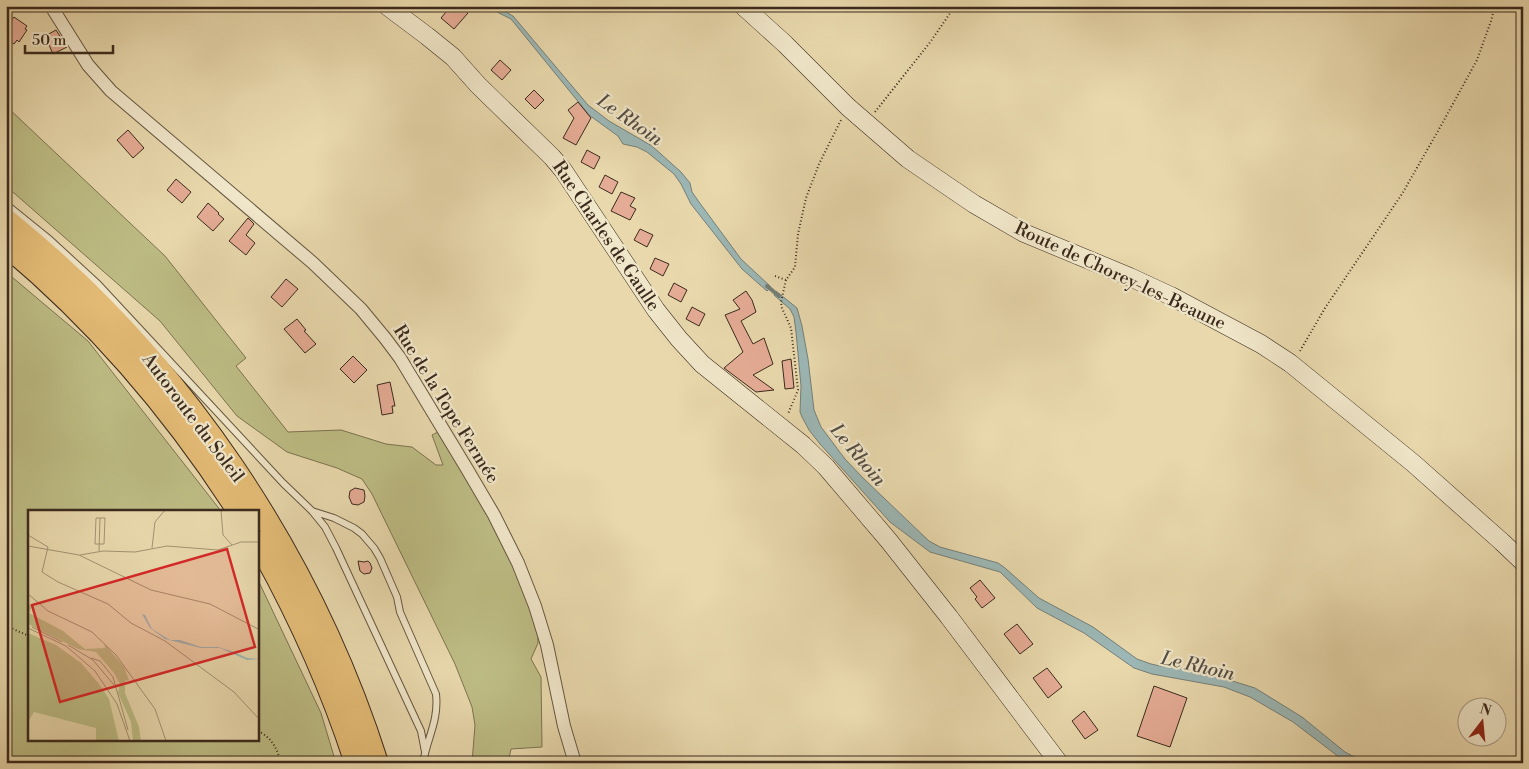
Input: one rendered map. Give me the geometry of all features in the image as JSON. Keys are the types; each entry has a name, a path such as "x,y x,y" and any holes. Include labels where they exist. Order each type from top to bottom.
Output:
{"highway":[{"name":"Autoroute du Soleil","path":"6,220 64,270 129,335 191,408 235,470 276,536 316,609 353,695 377,763"},
{"name":"Autoroute du Soleil","path":"6,246 79,311 130,366 191,442 238,510"},
{"path":"259,544 311,646 335,702 356,763"}],"street":[{"name":"Rue de la Tope Fermée","path":"51,6 88,65 111,92 313,263 361,309 400,358 467,468 518,563 535,606 547,645 564,726 575,763"},
{"name":"Rue Charles de Gaulle","path":"387,6 453,57 478,85 552,157 563,170 656,310 678,339 702,364 803,445 826,467 890,541 1059,763"},
{"name":"Route de Chorey-les-Beaune","path":"743,6 785,44 866,124 908,158 1005,223 1024,233 1130,276 1171,296 1260,344 1290,363 1414,463 1523,562"}],"lane":[{"path":"6,204 48,238 98,284 325,527 421,731 425,752"},
{"path":"312,511 346,523 354,528 366,539 380,558 400,612 436,694 436,718 423,763"}],"path":[{"path":"866,124 931,42 955,6"},
{"path":"1290,363 1402,194 1477,60 1492,20 1495,6"},
{"path":"781,428 798,390 791,328 781,302 786,280 795,267 798,234 806,198 819,164 848,107"},
{"path":"775,276 786,280"},
{"path":"6,626 28,636"},
{"path":"259,731 267,735 273,742 278,750 280,763"}],"shaded area":[{"path":"6,106 165,256 246,358 236,366 288,432 341,430 386,444 412,447 436,465 443,465 432,435 442,430 514,558 538,629 538,643 531,659 541,677 542,747 511,749 508,763 472,763 475,725 472,707 455,664 372,494 362,479 337,468 287,452 237,416 160,321 6,186"},
{"path":"6,272 88,341 220,510 28,510 28,742 259,742 259,582 321,713 336,763 6,763"}],"water":[{"path":"485,6 495,6 513,16 588,105 609,121 652,146 681,172 690,183 692,192 741,259 771,287 767,291 742,269 691,204 674,174 647,152 637,147 623,144 618,136 589,115 511,19"},
{"path":"776,291 797,308 808,359 814,410 821,427 845,459 863,478 929,541 940,547 998,563 1039,598 1093,627 1137,659 1160,666 1206,669 1213,675 1255,688 1302,717 1345,752 1366,763 1349,763 1293,722 1250,697 1224,687 1152,674 1134,668 1084,633 1037,608 1000,572 930,552 890,522 820,444 802,417 800,412 801,386 794,317 790,309 774,295"}],"building":[{"path":"451,6 460,6 468,13 454,29 441,18"},
{"path":"14,17 27,26 25,29 27,30 19,42 17,40 14,44 6,39 6,28"},
{"path":"56,30 67,47 53,54 45,36"},
{"path":"500,60 511,70 502,80 491,70"},
{"path":"534,90 544,100 535,109 525,99"},
{"path":"578,102 591,118 576,145 563,138 574,118 568,110"},
{"path":"128,130 144,148 133,158 117,140"},
{"path":"587,150 600,157 594,169 581,162"},
{"path":"605,175 618,182 612,194 599,187"},
{"path":"176,179 191,192 182,203 167,190"},
{"path":"621,192 635,198 630,206 636,209 630,220 611,211"},
{"path":"208,203 224,219 213,231 197,217"},
{"path":"248,218 254,224 246,235 255,243 246,255 229,241"},
{"path":"640,229 653,235 647,247 634,240"},
{"path":"655,258 669,264 663,276 650,269"},
{"path":"286,279 298,289 282,307 271,297"},
{"path":"674,283 687,290 681,302 668,295"},
{"path":"746,291 752,300 756,312 741,321 753,344 764,338 773,364 753,375 774,390 756,392 724,368 743,352 725,315 740,309 733,300"},
{"path":"692,307 705,314 699,326 686,319"},
{"path":"297,319 306,330 304,331 316,344 305,353 284,329"},
{"path":"353,356 367,370 354,383 340,369"},
{"path":"791,359 794,388 785,389 782,361"},
{"path":"390,382 395,406 392,406 393,413 382,415 377,385"},
{"path":"355,488 364,490 364,502 358,505 352,504 349,497 350,491"},
{"path":"358,561 368,561 370,563 372,568 370,573 364,574 360,571"},
{"path":"980,580 995,598 982,608 970,588"},
{"path":"1017,624 1033,644 1020,654 1004,634"},
{"path":"1047,668 1062,687 1048,698 1033,678"},
{"path":"1154,686 1187,698 1170,747 1137,736"},
{"path":"1084,711 1098,730 1085,739 1072,721"}],"waterway":[{"name":"Le Rhoin","path":"767,286 779,296"}]}
